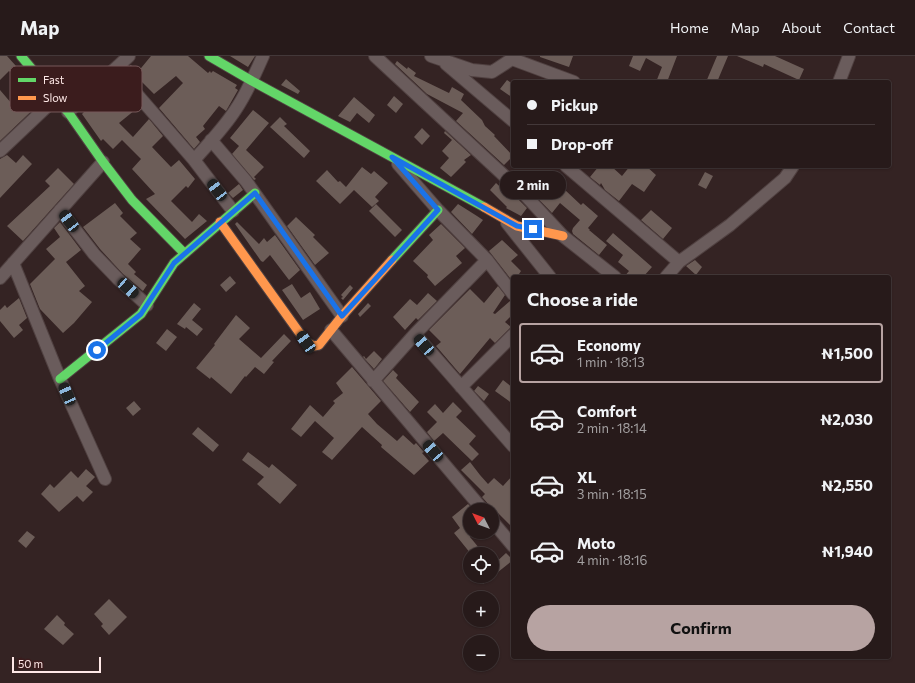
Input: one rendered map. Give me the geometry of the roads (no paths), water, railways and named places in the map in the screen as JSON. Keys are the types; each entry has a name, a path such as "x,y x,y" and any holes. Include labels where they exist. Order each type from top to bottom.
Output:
{"street":[{"path":"21,56 29,66"},
{"path":"118,66 129,56"},
{"path":"209,56 517,226 563,236"},
{"path":"194,160 236,110 252,81 263,56"},
{"path":"375,56 525,195 563,236 612,275"},
{"path":"840,80 849,56"},
{"path":"436,57 472,70 492,72 512,58 569,80"},
{"path":"436,57 511,119"},
{"path":"142,100 194,160 233,211"},
{"path":"0,151 41,112"},
{"path":"68,112 102,162 132,200 184,254"},
{"path":"211,140 255,193 342,316"},
{"path":"392,157 438,210 487,260 511,291"},
{"path":"0,278 102,162"},
{"path":"568,168 679,262"},
{"path":"668,275 679,262 730,225 785,178 791,168"},
{"path":"60,379 141,314 174,263 255,193"},
{"path":"60,210 94,254 118,279 147,305"},
{"path":"220,222 306,342 314,346 319,345 342,316 438,210"},
{"path":"503,218 548,275"},
{"path":"373,380 415,334 487,260"},
{"path":"13,263 60,379 105,480"},
{"path":"331,330 477,503"},
{"path":"415,334 511,444"},
{"path":"461,387 511,337"},
{"path":"499,529 511,544"}]}
